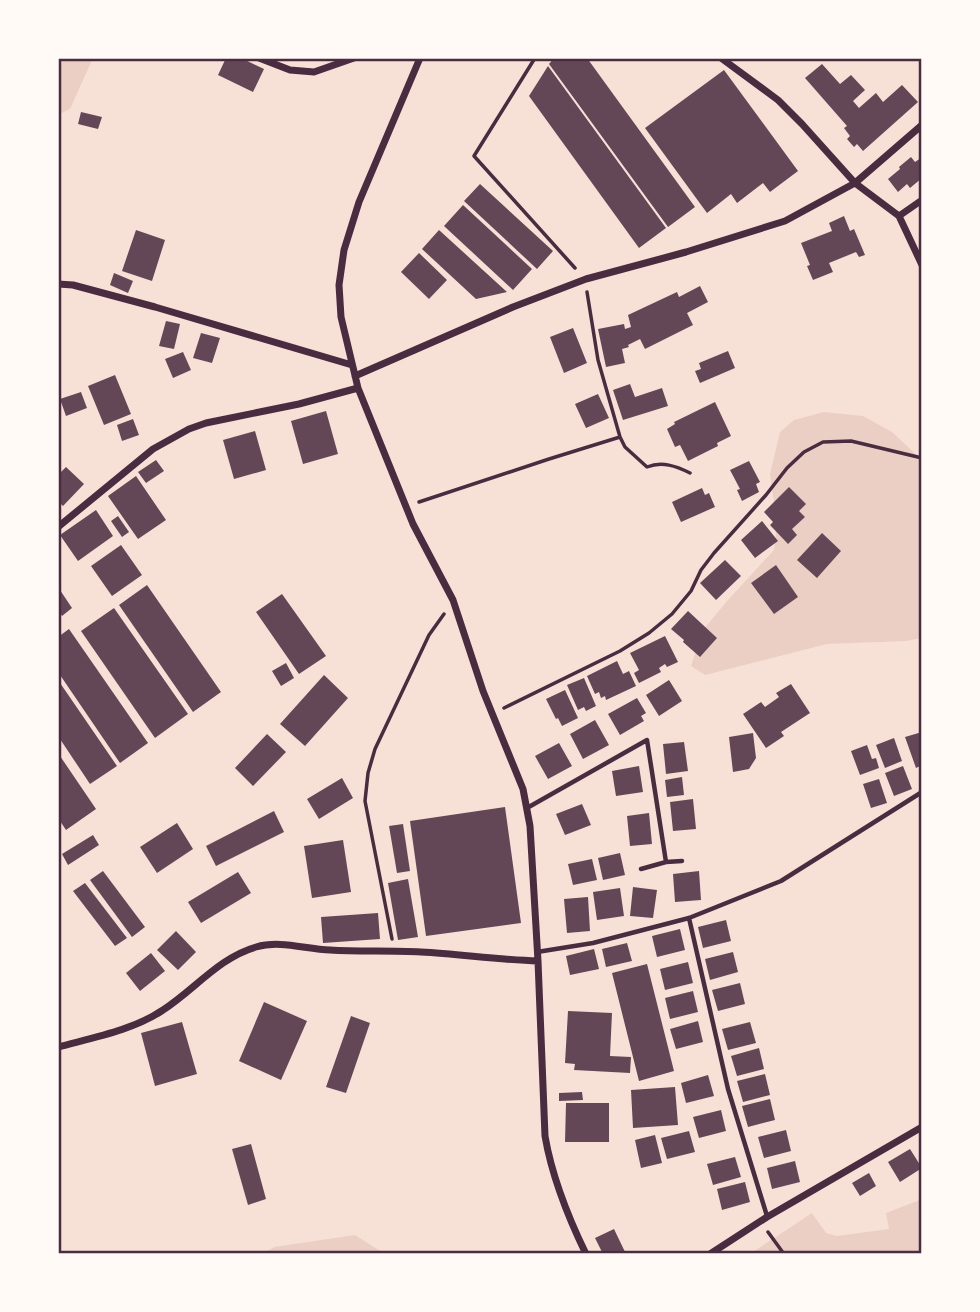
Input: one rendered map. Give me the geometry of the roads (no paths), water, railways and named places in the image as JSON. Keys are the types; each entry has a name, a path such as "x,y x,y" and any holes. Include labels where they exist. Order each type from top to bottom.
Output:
{"street":[{"path":"259,58 289,70 314,72 354,58"},
{"path":"420,58 359,202 344,250 339,285 341,317 358,388 413,524 453,600 483,691 523,789 530,826 545,1136 557,1187 586,1254"},
{"path":"721,58 778,100 855,183 899,216 922,265"},
{"path":"355,376 513,307 586,279 785,221 855,183 922,125"},
{"path":"899,216 922,200"},
{"path":"58,284 112,295 352,365"},
{"path":"58,527 153,449 189,429 358,388"},
{"path":"58,1047 118,1030 162,1011 231,959 252,948 270,943 328,950 394,951 538,961"},
{"path":"716,1253 764,1219 922,1127"}],"lane":[{"path":"527,808 647,740 666,862"},
{"path":"537,952 593,943 689,918 781,881 922,792"},
{"path":"640,869 682,861"},
{"path":"689,918 728,1089 764,1219"}]}
